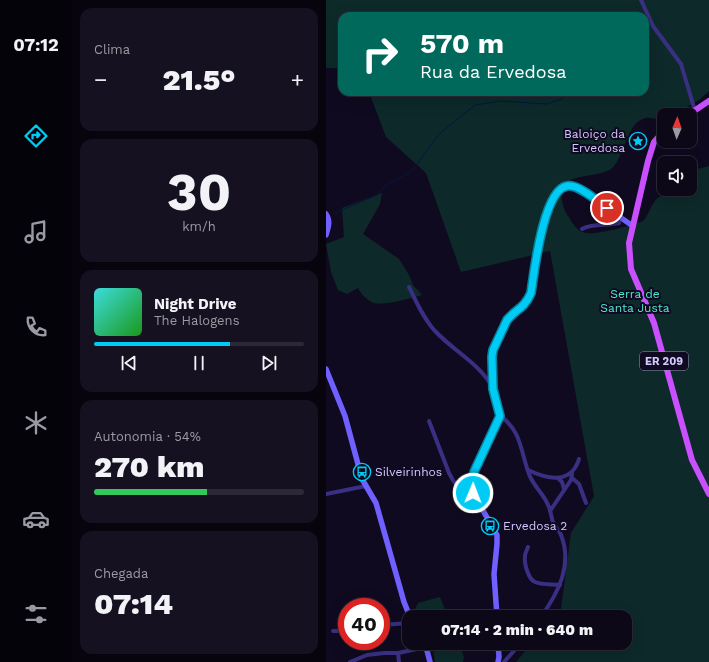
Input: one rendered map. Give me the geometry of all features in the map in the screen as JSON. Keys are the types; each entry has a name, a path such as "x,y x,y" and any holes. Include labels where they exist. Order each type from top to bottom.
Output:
{"main road":[{"path":"697,110 709,101"},
{"path":"633,224 651,150 657,139"},
{"name":"ER 209","path":"633,224 629,243 631,269 654,322 692,460 709,494"}],"street":[{"path":"641,0 647,12"},
{"path":"649,17 653,26 681,64 694,108"},
{"path":"497,610 494,574 497,535 473,493 471,486 474,472 500,416 493,389 493,350 507,320 528,301 531,293 541,232 551,204 561,189 566,186 578,188 620,218 633,224"},
{"path":"326,214 329,219 326,235"},
{"path":"582,229 586,226 611,225 619,223 620,218"},
{"path":"408,287 432,328 458,353 479,368 487,377 493,389"},
{"path":"326,369 346,416 362,478 376,503 407,610"},
{"path":"500,416 506,420 519,437 528,470 534,484 548,504 554,525 561,535 565,550 564,572 560,585 552,602 546,610"},
{"path":"429,421 449,473 461,489 483,510"},
{"path":"550,511 572,478 572,473 579,459"},
{"path":"528,470 547,478 558,478 572,473"},
{"path":"558,478 562,482 564,489"},
{"path":"572,478 579,484 586,503"},
{"path":"326,494 366,486"},
{"path":"528,547 525,562 529,576 532,580 541,583 560,585"},
{"path":"390,624 402,624"},
{"path":"333,631 338,631"},
{"path":"350,662 367,655 398,653 412,650"},
{"path":"427,650 430,662"},
{"path":"498,650 498,662"},
{"path":"504,662 514,650"},
{"path":"398,653 398,662"}],"green space":[{"name":"Serra de Santa Justa","path":"326,0 709,0 709,91 699,100 685,108 657,108 657,120 646,118 639,121 634,126 619,158 611,169 599,174 572,180 564,187 562,197 566,213 577,228 585,233 606,231 643,221 656,199 662,196 697,196 697,169 709,166 709,662 516,662 526,650 632,650 632,610 560,610 571,533 594,496 550,251 461,272 426,173 386,137 371,96 649,96 649,12 338,12 338,68 326,68"},
{"path":"382,193 380,204 363,234 399,259 409,275 413,285 422,295 378,304 367,299 358,288 347,294 338,290 331,272 326,244 344,237 342,208"},
{"path":"440,597 445,610 415,610 418,603"},
{"path":"433,650 462,650 464,657 463,662 435,662"}],"waterway":[{"path":"335,213 377,195 385,186 412,171 439,134 475,105 501,101 547,104 562,99 565,96"}],"place":[{"name":"Baloiço da Ervedosa","path":"638,141"},
{"name":"Silveirinhos","path":"362,472"},
{"name":"Ervedosa 2","path":"490,526"}],"route":[{"path":"473,493 471,486 474,472 500,416 493,389 493,350 507,320 528,301 531,293 541,232 551,204 561,189 566,186 571,186 578,188 607,208"}]}
